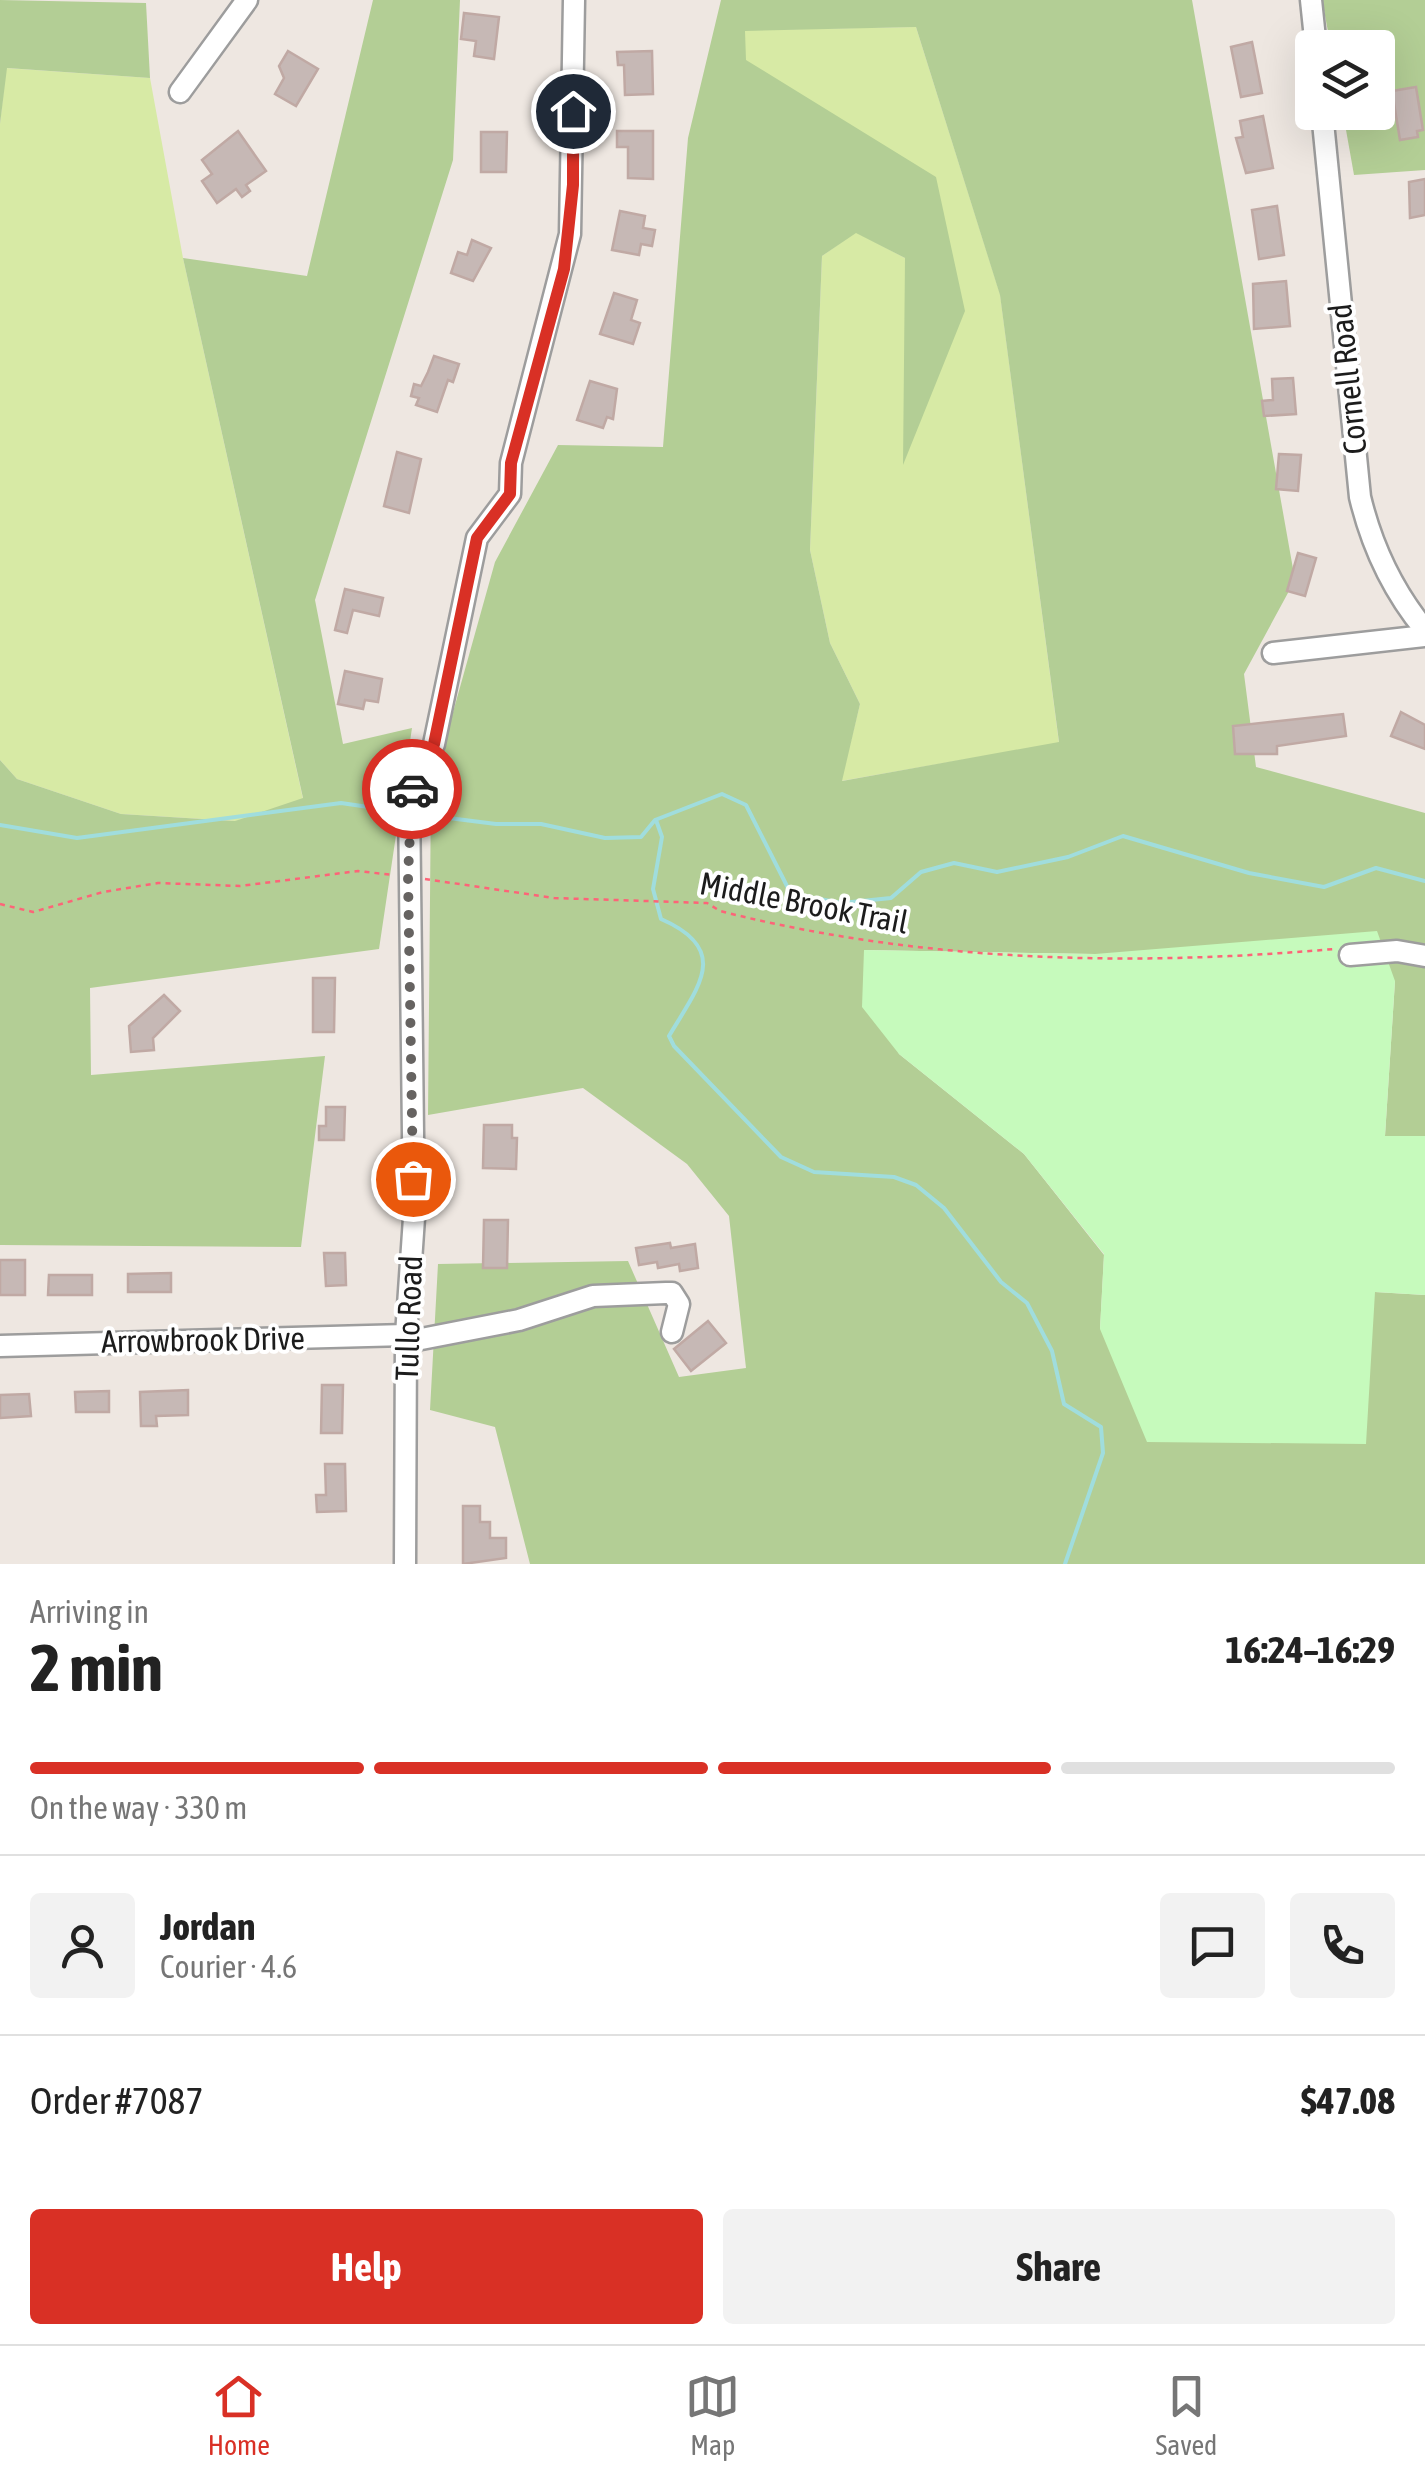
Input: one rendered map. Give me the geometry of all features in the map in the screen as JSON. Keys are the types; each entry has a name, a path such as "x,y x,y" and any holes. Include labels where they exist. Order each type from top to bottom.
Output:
{"street":[{"path":"180,92 246,0"},
{"name":"Tullo Road","path":"405,1564 406,1338 414,1218 409,798 434,744 477,538 510,494 511,463 564,269 570,234 574,0"},
{"path":"1311,0 1314,30"},
{"name":"Cornell Road","path":"1324,130 1360,498 1371,542 1397,592 1425,633"},
{"path":"1272,652 1425,633"},
{"path":"1346,952 1397,951 1425,956"},
{"name":"Arrowbrook Drive","path":"0,1346 406,1338 519,1320 593,1296 666,1293 672,1293 679,1304 672,1332"}],"path":[{"name":"Middle Brook Trail","path":"0,904 33,912 104,892 158,883 240,886 358,871 554,898 707,904 720,911 841,940 982,954 1090,958 1346,952"}],"green space":[{"path":"0,0 146,3 150,78 7,68 0,124"},
{"path":"373,0 460,0 453,160 315,600 343,744 412,728 379,949 90,988 91,1075 325,1056 301,1247 0,1245 0,760 17,779 121,814 235,821 303,798 183,258 307,276"},
{"path":"721,0 1192,0 1295,580 1244,674 1256,767 1425,813 1425,1136 1385,1136 1395,981 1095,954 864,950 899,1054 1024,1154 1104,1255 1100,1329 1375,1292 1425,1295 1425,1564 530,1564 495,1427 430,1410 438,1264 628,1261 679,1377 746,1368 729,1216 687,1164 583,1088 428,1115 431,791 495,562 558,445 663,447 688,138","holes":["916,27 1000,295 1059,742 842,781 860,704 830,643 810,550 822,256 856,233 905,258 903,465 965,311 936,177 746,60 745,31"]},
{"path":"1322,0 1425,0 1425,170 1354,175 1346,130 1395,130 1395,30 1328,30"},
{"path":"916,27 1000,294 1059,743 841,781 860,704 830,643 810,550 822,256 856,232 905,258 965,311 745,60 745,30"},
{"path":"6,68 150,78 183,258 303,799 236,821 121,814 17,779 0,760 0,124"},
{"path":"1377,931 1395,981 1385,1136 1425,1136 1425,1295 1375,1292 1366,1444 1147,1442 1100,1329 1104,1254 1024,1154 899,1054 862,1007 864,950 1095,954"}],"building":[{"path":"464,13 499,17 494,59 474,56 476,41 461,39"},
{"path":"1252,42 1262,93 1241,97 1231,47"},
{"path":"288,51 318,69 296,106 275,94 284,78 279,66"},
{"path":"652,51 653,94 625,95 624,65 618,65 617,52"},
{"path":"1416,87 1423,130 1417,131 1418,137 1400,140 1395,90"},
{"path":"1263,116 1273,168 1246,173 1236,138 1243,137 1240,121"},
{"path":"238,131 266,171 246,185 250,191 242,197 236,189 217,203 202,181 212,174 202,160"},
{"path":"617,131 653,131 653,179 628,178 628,147 617,147"},
{"path":"481,132 507,132 506,172 481,172"},
{"path":"1425,179 1425,215 1410,218 1409,182"},
{"path":"1277,206 1284,255 1259,259 1252,210"},
{"path":"620,211 645,216 643,228 655,230 652,246 641,244 639,255 612,250"},
{"path":"472,240 491,248 473,281 451,273 458,252 467,255"},
{"path":"1286,281 1290,326 1254,329 1253,284"},
{"path":"614,293 637,300 631,320 640,323 633,344 600,334"},
{"path":"434,356 459,364 453,382 448,380 437,412 416,405 419,398 411,396 414,384 421,386"},
{"path":"1293,378 1296,414 1264,416 1262,401 1273,400 1272,379"},
{"path":"590,381 617,389 613,419 607,417 603,428 577,420"},
{"path":"397,452 421,459 409,513 384,506"},
{"path":"1279,454 1301,455 1298,491 1276,489"},
{"path":"1298,553 1316,558 1305,596 1287,591"},
{"path":"345,589 383,598 379,616 353,610 347,633 335,630"},
{"path":"345,671 382,679 378,702 365,700 363,709 338,704"},
{"path":"1401,712 1425,725 1425,749 1391,736"},
{"path":"1343,714 1346,736 1277,746 1277,754 1235,754 1233,726"},
{"path":"313,978 335,978 334,1032 313,1032"},
{"path":"164,995 180,1011 153,1038 154,1050 131,1052 129,1026"},
{"path":"326,1107 345,1107 344,1140 319,1140 319,1126 326,1126"},
{"path":"484,1125 512,1125 512,1138 517,1138 516,1169 483,1168"},
{"path":"484,1220 508,1220 507,1268 483,1268"},
{"path":"670,1243 671,1248 695,1244 698,1268 680,1271 679,1264 658,1268 657,1262 639,1265 636,1248"},
{"path":"324,1253 345,1253 346,1285 326,1286"},
{"path":"0,1260 25,1260 25,1295 0,1295"},
{"path":"171,1273 171,1292 128,1292 128,1274"},
{"path":"49,1275 92,1275 92,1295 48,1295"},
{"path":"708,1321 726,1343 691,1371 674,1349"},
{"path":"322,1385 343,1385 342,1433 321,1433"},
{"path":"188,1390 188,1415 156,1416 157,1426 141,1426 140,1392"},
{"path":"109,1391 109,1412 76,1412 75,1392"},
{"path":"29,1394 31,1416 0,1418 0,1395"},
{"path":"325,1464 345,1464 346,1511 317,1512 316,1495 326,1495"},
{"path":"463,1506 480,1506 480,1522 490,1522 490,1538 506,1538 506,1558 463,1564"}],"waterway":[{"path":"417,814 496,824 541,824 605,838 641,837 655,820 722,794 746,805 791,894 842,903 891,898 921,872 954,863 997,872 1068,857 1123,836 1249,873 1324,887 1376,868 1425,881"},
{"path":"0,825 77,838 341,803 403,812"},
{"path":"656,820 662,837 653,889 661,919 696,943 702,957 698,986 669,1036 674,1046 781,1157 814,1172 894,1177 916,1185 944,1208 1001,1282 1027,1303 1052,1351 1064,1404 1101,1427 1103,1453 1065,1564"}],"way so far":[{"path":"412,789 408,876 413,1179"}],"route":[{"path":"412,789 434,744 477,538 510,494 511,463 564,269 573,185 573,111"}]}
